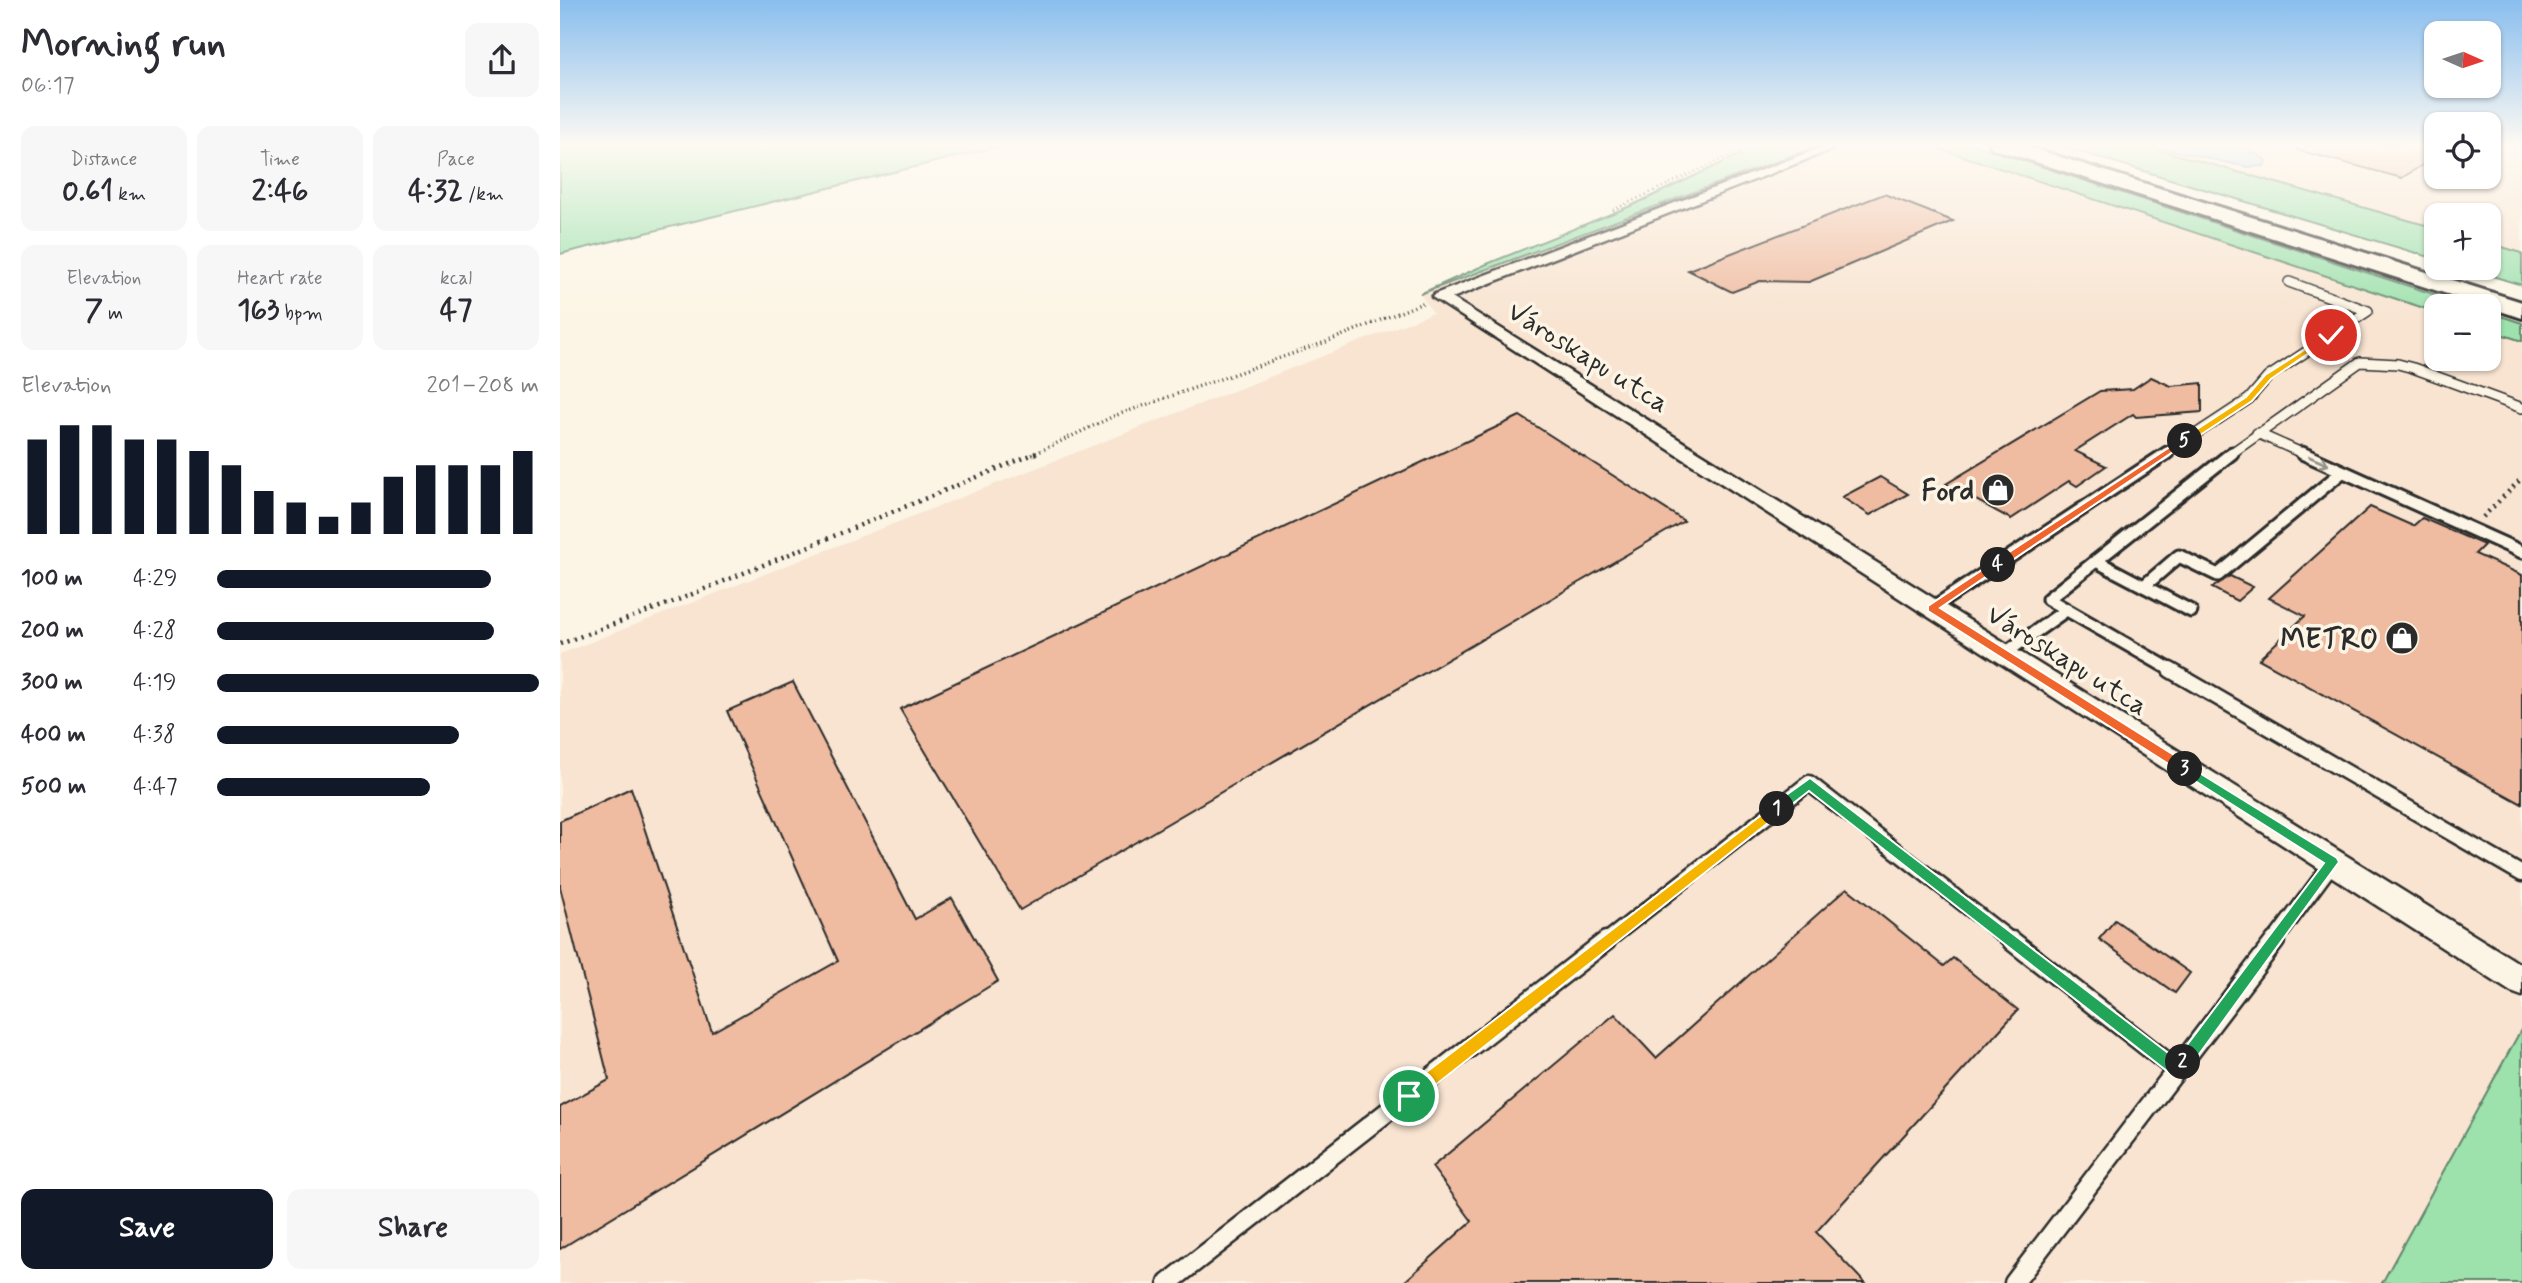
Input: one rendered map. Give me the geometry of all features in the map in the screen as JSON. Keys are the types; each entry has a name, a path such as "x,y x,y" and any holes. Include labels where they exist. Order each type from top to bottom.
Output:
{"highway":[{"path":"2188,204 2522,310"},
{"path":"2223,204 2522,297"}],"street":[{"path":"1440,297 1683,204"},
{"name":"Városkapu utca","path":"1440,297 2522,982"}],"lane":[{"path":"1932,608 2249,399 2268,377 2368,311 2290,282"},
{"path":"2522,408 2413,368 2398,364 2360,362 2257,433 2048,599 2522,874"},
{"path":"2257,433 2522,552"},
{"path":"2144,586 2179,556 2218,575 2342,472"},
{"path":"2096,561 2191,611"},
{"path":"2004,654 2066,610"},
{"path":"1168,1283 1810,783 2177,1070"},
{"path":"2014,1283 2333,862"}],"path":[{"path":"1603,214 1625,204"},
{"path":"560,644 673,602 1028,457 1114,416 1326,342 1440,297"},
{"path":"2470,529 2522,478"}],"shaded area":[{"path":"1662,204 2108,204 2424,308 2424,371 2501,371 2501,334 2522,341 2522,1028 2382,1283 560,1283 560,654 1433,313 1420,294"},
{"path":"2351,204 2424,204 2424,225"},
{"path":"2501,204 2522,204 2522,253 2501,247"}],"green space":[{"path":"560,204 764,204 560,254"},
{"path":"1662,204 1420,294 1487,264 1633,205"},
{"path":"2108,204 2156,204 2433,294 2424,294 2424,308"},
{"path":"2253,204 2351,204 2424,225 2424,255"},
{"path":"2501,247 2522,253 2522,285 2501,279"},
{"path":"2501,316 2522,323 2522,341 2501,334"},
{"path":"2522,1028 2522,1283 2382,1283"}],"building":[{"path":"1859,204 1909,204 1953,221 1809,282 1760,281 1732,292 1688,270"},
{"path":"2151,377 2171,386 2202,383 2202,412 2136,417 2133,414 2075,451 2106,466 2077,486 2069,481 2011,519 1946,484 2100,391 2133,389"},
{"path":"1520,416 1684,521 1020,910 900,709"},
{"path":"1880,477 1908,494 1870,515 1842,497"},
{"name":"METRO","path":"2370,507 2413,526 2422,518 2484,545 2475,554 2522,575 2522,804 2259,659 2305,616 2269,598"},
{"path":"2230,576 2253,587 2237,601 2212,588"},
{"path":"793,682 915,919 952,898 998,981 560,1249 560,1107 609,1080 560,887 560,821 631,788 712,1032 838,961 727,711"},
{"path":"1847,888 1944,966 1953,958 2018,1010 1816,1232 1865,1283 1403,1283 1472,1221 1432,1167 1615,1014 1656,1058"},
{"path":"2115,920 2190,973 2175,993 2099,939"}],"place":[{"name":"Ford","path":"1998,490"},
{"name":"METRO","path":"2402,638"}],"route":[{"path":"1409,1096 1810,783 2177,1070 2333,862 1932,608 2249,399 2268,377 2331,335"}]}
